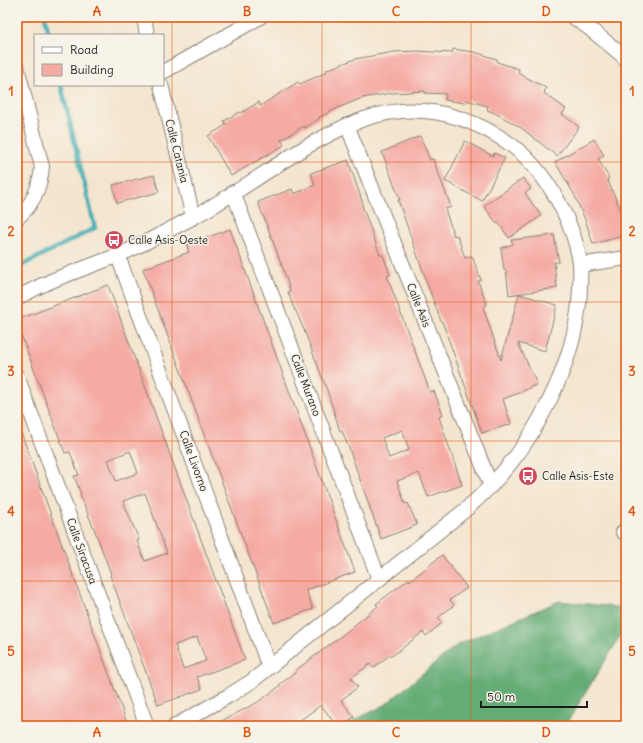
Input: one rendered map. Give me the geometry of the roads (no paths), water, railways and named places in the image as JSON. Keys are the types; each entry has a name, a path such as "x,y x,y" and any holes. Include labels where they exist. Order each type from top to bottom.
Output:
{"street":[{"path":"144,17 147,34"},
{"path":"164,71 260,17"},
{"path":"573,17 625,55"},
{"path":"17,67 42,167 36,195 20,216"},
{"name":"Calle Catania","path":"160,86 193,217"},
{"path":"17,298 54,280 118,256 193,217 285,160 347,125 373,116 400,111 428,111 453,115 476,123 496,134 517,149 535,165 550,187 563,210 573,237 580,265 579,310 569,356 538,425 508,467 491,486 464,511 252,681 175,726"},
{"name":"Calle Asis","path":"347,125 491,486"},
{"name":"Calle Murano","path":"233,192 379,579"},
{"name":"Calle Livorno","path":"118,256 269,667"},
{"path":"580,265 626,258"},
{"name":"Calle Siracusa","path":"17,376 147,726"}],"waterway":[{"path":"45,17 49,34"},
{"path":"17,268 95,228 61,86"}],"place":[{"name":"Calle Asis-Oeste","path":"114,240"},
{"name":"Calle Asis-Este","path":"528,476"}]}
